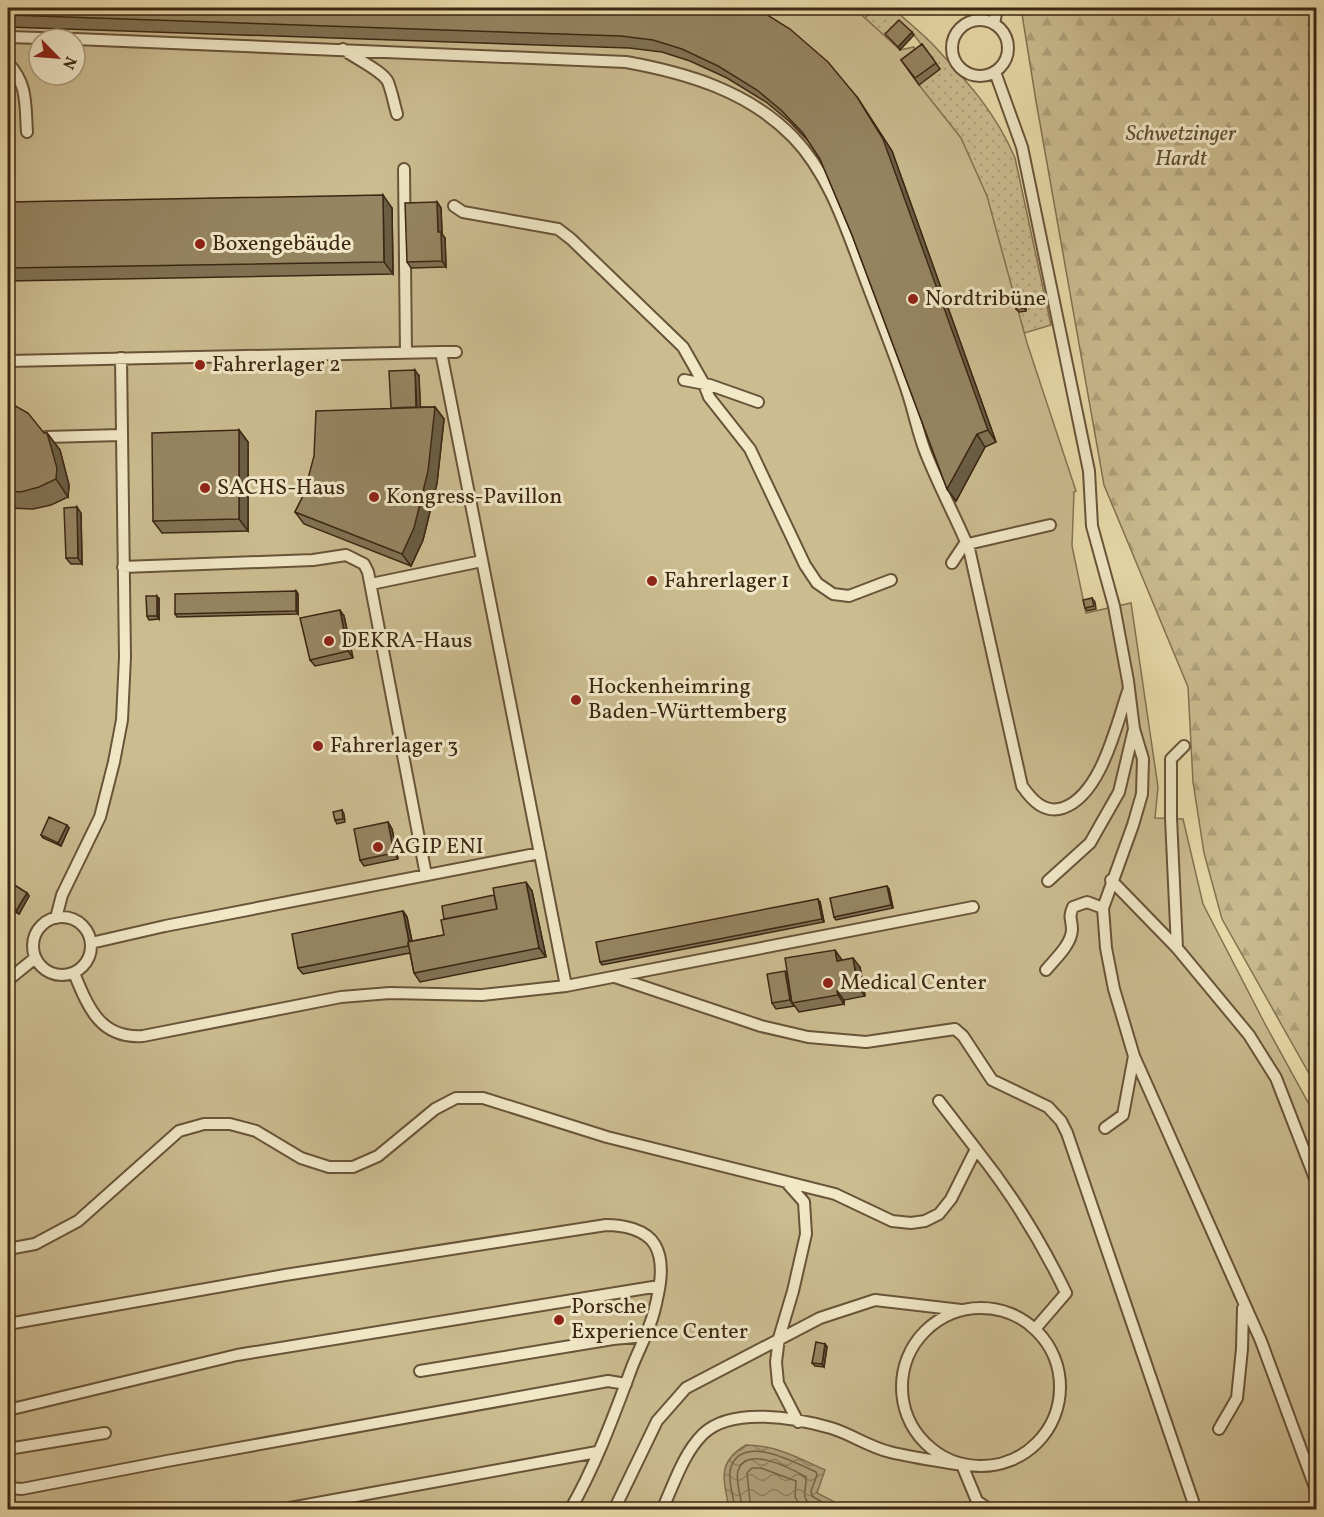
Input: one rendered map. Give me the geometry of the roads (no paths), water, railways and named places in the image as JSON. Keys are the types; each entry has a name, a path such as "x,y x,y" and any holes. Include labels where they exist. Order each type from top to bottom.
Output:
{"lane":[{"path":"994,24 998,8"},
{"path":"978,20 994,24 1006,38 1008,47 1002,65 995,72 979,76 963,71 953,57 952,48 953,40 962,26 978,20"},
{"path":"8,37 27,38"},
{"path":"87,40 626,62 682,73 736,96 765,113 794,138 815,165 832,196 906,387 925,450 967,543 1022,786 1031,799 1040,806 1057,810 1074,804 1093,782 1109,746 1129,687"},
{"path":"342,49 360,62 380,72 388,81 397,114"},
{"path":"8,63 17,72 23,85 27,132"},
{"path":"995,72 1022,147 1089,471 1092,526 1114,606 1129,687 1134,729 1143,759 1142,794 1103,908 1106,948 1114,989 1134,1056 1261,1341 1317,1490"},
{"path":"404,169 406,353"},
{"path":"454,206 463,212 558,230 571,239 682,347 709,397 750,449 805,565 817,583 833,594 849,596 891,580"},
{"path":"441,352 566,986"},
{"path":"8,360 456,352"},
{"path":"56,918 62,895 100,817 122,720 125,657 120,435 121,358"},
{"path":"684,380 704,384 758,402"},
{"path":"46,437 120,435"},
{"path":"952,563 967,543 1050,525"},
{"path":"123,567 313,560 346,555 364,564 370,584 426,875"},
{"path":"370,584 482,561"},
{"path":"1048,881 1090,843 1119,792 1134,729"},
{"path":"1177,948 1171,818 1171,759 1184,746"},
{"path":"91,943 165,926 540,853"},
{"path":"1111,880 1177,948 1249,1035 1276,1078 1317,1181"},
{"path":"1046,970 1065,947 1072,930 1069,917 1073,907 1087,902 1103,908"},
{"path":"74,973 88,1007 101,1023 118,1034 129,1037 143,1036 341,997 390,993 482,996 566,986 973,907"},
{"path":"56,918 74,919 88,933 91,943 87,961 74,973 56,975 40,966 35,958 33,939 38,929 45,922 56,918"},
{"path":"8,980 35,958"},
{"path":"615,977 761,1026 808,1037 866,1042 955,1029 963,1035 992,1080 1036,1101 1054,1113 1067,1133 1196,1509"},
{"path":"1105,1128 1123,1115 1134,1056"},
{"path":"8,1249 35,1244 78,1221 179,1131 204,1124 230,1124 256,1131 301,1158 329,1167 353,1167 378,1156 435,1109 456,1098 483,1098 607,1137 835,1194 892,1221 911,1223 925,1221 939,1214 951,1199 976,1149"},
{"path":"939,1101 998,1176 1035,1231 1066,1293 1035,1329"},
{"path":"788,1184 804,1202 806,1234 793,1292 779,1338 776,1362 778,1383 798,1422"},
{"path":"8,1324 285,1275 606,1225 620,1225 633,1229 654,1243 661,1268 654,1312 612,1422 581,1491 570,1509"},
{"path":"8,1410 237,1355 659,1286"},
{"path":"614,1509 657,1421 686,1388 820,1318 875,1300 961,1310 988,1308 1013,1314 1035,1329 1052,1350 1060,1374 1060,1400 1051,1425 1035,1446 1013,1460 988,1467 962,1465 888,1452 831,1428 748,1416 723,1420 704,1432 688,1451 662,1509"},
{"path":"1219,1429 1237,1398 1242,1349 1243,1303"},
{"path":"961,1310 937,1320 918,1339 905,1362 901,1389 906,1414 918,1437 938,1455 962,1465 977,1501 990,1509"},
{"path":"420,1371 613,1339 646,1336"},
{"path":"8,1488 22,1490 167,1461 608,1381 626,1384"},
{"path":"8,1449 105,1433"},
{"path":"279,1509 597,1452"}],"water":[{"path":"746,1445 777,1450 825,1470 817,1493 848,1509 729,1509 724,1472 730,1458"}],"place":[{"name":"Boxengebäude","path":"200,244"},
{"name":"Nordtribüne","path":"913,299"},
{"name":"Fahrerlager 2","path":"200,365"},
{"name":"SACHS-Haus","path":"205,488"},
{"name":"Kongress-Pavillon","path":"374,497"},
{"name":"Fahrerlager 1","path":"652,581"},
{"name":"DEKRA-Haus","path":"329,641"},
{"name":"Hockenheimring Baden-Württemberg","path":"576,700"},
{"name":"Fahrerlager 3","path":"318,746"},
{"name":"AGIP ENI","path":"378,847"},
{"name":"Medical Center","path":"828,983"},
{"name":"Porsche Experience Center","path":"559,1320"}],"park label":[{"name":"Schwetzinger Hardt","path":"1181,146"}]}
